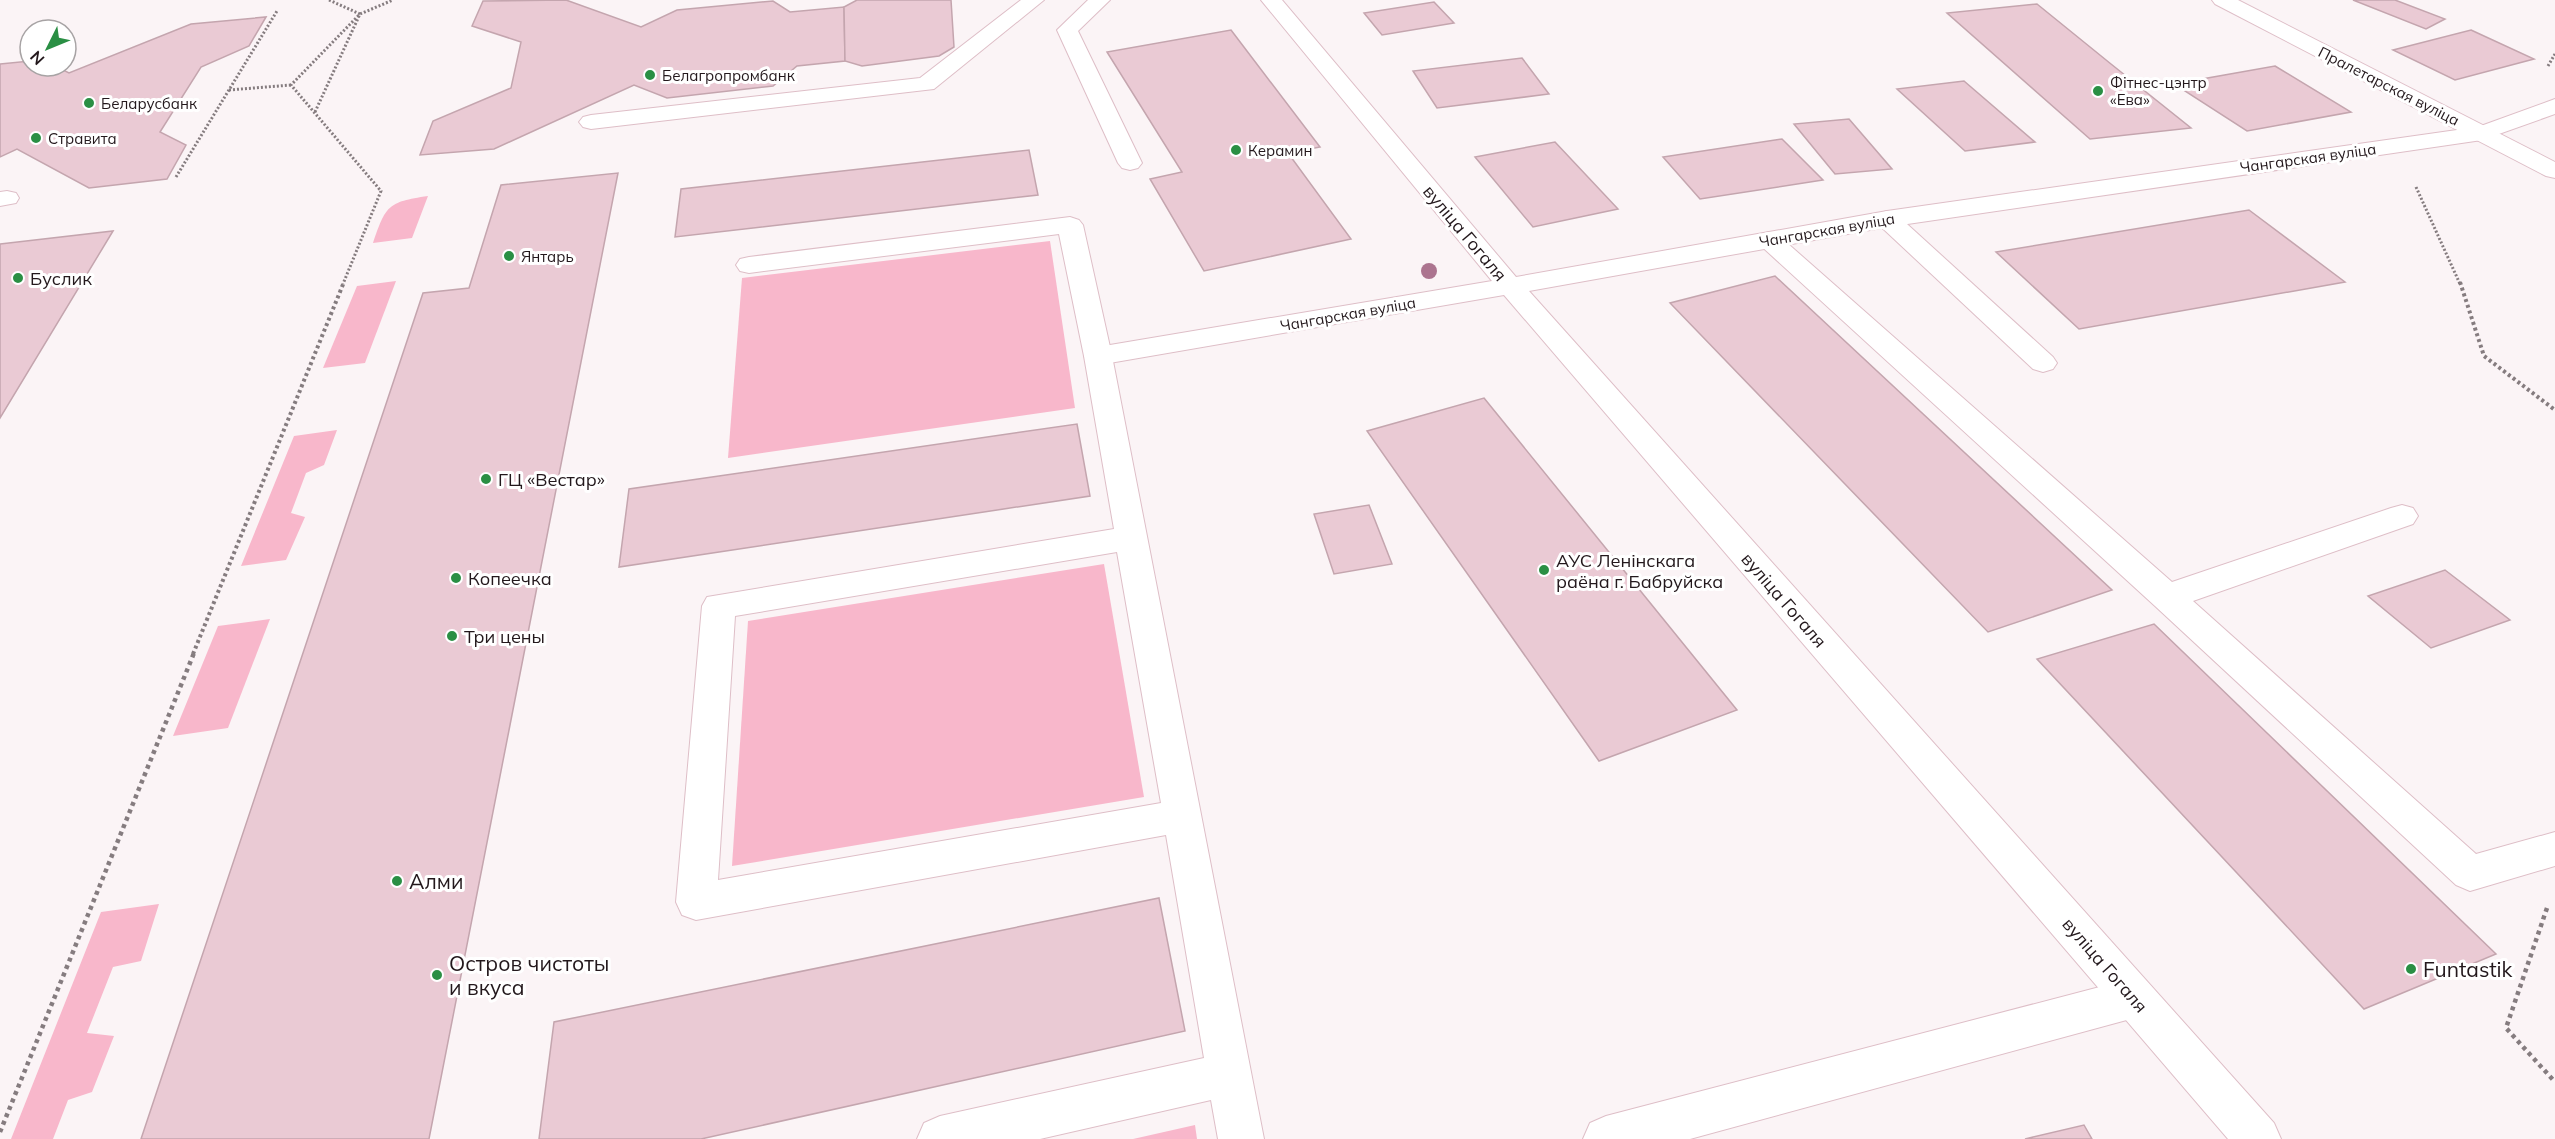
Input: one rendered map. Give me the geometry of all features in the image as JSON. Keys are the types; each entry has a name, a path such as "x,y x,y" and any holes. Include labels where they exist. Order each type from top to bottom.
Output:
{"street":[{"path":"591,122 926,84 1034,0"},
{"path":"1100,0 1066,30 1130,163"},
{"name":"вуліца Гогаля","path":"1271,0 1510,286 2258,1139"},
{"name":"Пралетарская вуліца","path":"2222,0 2555,171"},
{"name":"Чангарская вуліца","path":"1098,356 1887,219 2482,134 2555,106"},
{"path":"1887,219 2043,363"},
{"path":"749,265 1070,225 1098,356 1241,1139"},
{"path":"1769,240 2470,873 2555,849"},
{"path":"2167,597 2402,516"},
{"path":"1132,538 719,606 696,902 1182,816"},
{"path":"1606,1139 2134,998"},
{"path":"940,1139 1229,1074"}],"path":[{"path":"329,0 360,14"},
{"path":"229,90 291,84 360,14 393,0"},
{"path":"176,177 277,11"},
{"path":"315,112 360,14"},
{"path":"0,1132 381,190 291,84"},
{"path":"2396,146 2458,276 2484,356 2555,411"},
{"path":"2547,906 2506,1028 2555,1082"}],"shaded area":[{"path":"428,196 412,238 373,243 381,221 390,208 404,201"},
{"path":"1050,241 1075,408 728,458 742,278"},
{"path":"396,281 365,363 323,368 357,286"},
{"path":"337,430 324,465 306,473 291,513 305,517 286,560 241,566 294,436"},
{"path":"1104,564 1144,797 732,866 748,621"},
{"path":"270,619 228,728 173,736 218,626"},
{"path":"159,904 141,961 113,967 87,1033 114,1036 92,1092 68,1100 53,1139 11,1139 101,912"},
{"path":"1195,1125 1197,1139 1133,1139"}],"building":[{"name":"Белагропромбанк","path":"566,0 641,27 677,10 773,1 790,12 844,7 845,61 797,66 773,86 667,98 634,85 494,149 420,155 433,121 511,88 521,42 472,26 483,1"},
{"path":"857,0 951,0 954,47 939,56 862,66 845,61 844,7"},
{"path":"2353,0 2395,0 2445,19 2426,29"},
{"path":"1434,2 1454,23 1382,35 1364,13"},
{"path":"2037,4 2191,128 2090,139 1947,13"},
{"name":"Беларусбанк","path":"266,17 249,46 201,67 160,132 186,145 167,179 89,188 17,149 0,157 0,64 18,62 18,78 78,78 78,69 191,24"},
{"name":"Керамин","path":"1231,30 1320,147 1288,153 1351,239 1204,271 1150,179 1182,172 1107,52"},
{"path":"2471,30 2534,59 2455,80 2393,50"},
{"path":"1522,58 1549,94 1437,108 1413,71"},
{"path":"2275,66 2351,112 2247,131 2174,84"},
{"path":"1964,81 2035,142 1965,151 1897,89"},
{"path":"1849,119 1892,169 1835,174 1794,124"},
{"path":"1782,139 1823,180 1700,199 1663,157"},
{"path":"1555,142 1618,209 1533,227 1475,157"},
{"path":"1029,150 1038,195 675,237 681,189"},
{"path":"618,173 429,1139 141,1139 423,293 469,288 501,185"},
{"path":"2249,210 2345,282 2079,329 1996,252"},
{"path":"113,231 0,418 0,244"},
{"path":"1775,276 2112,590 1988,632 1670,303"},
{"name":"АУС Ленінскага раёна г. Бабруйска","path":"1484,398 1737,710 1599,761 1367,431"},
{"path":"1077,424 1090,496 619,567 629,489"},
{"path":"1369,505 1392,564 1334,574 1314,514"},
{"path":"2445,570 2510,620 2431,648 2368,596"},
{"path":"2154,624 2496,954 2364,1009 2037,659"},
{"path":"1159,898 1185,1031 701,1139 539,1139 554,1022"},
{"path":"2084,1125 2092,1139 2025,1139"}],"place":[{"name":"Белагропромбанк","path":"650,75"},
{"name":"Фітнес-цэнтр «Ева»","path":"2098,91"},
{"name":"Беларусбанк","path":"89,103"},
{"name":"Стравита","path":"36,138"},
{"name":"Керамин","path":"1236,150"},
{"name":"Янтарь","path":"509,256"},
{"name":"Буслик","path":"18,278"},
{"name":"ГЦ «Вестар»","path":"486,479"},
{"name":"АУС Ленінскага раёна г. Бабруйска","path":"1544,570"},
{"name":"Копеечка","path":"456,578"},
{"name":"Три цены","path":"452,636"},
{"name":"Алми","path":"397,881"},
{"name":"Funtastik","path":"2411,969"},
{"name":"Остров чистоты и вкуса","path":"437,975"}]}
